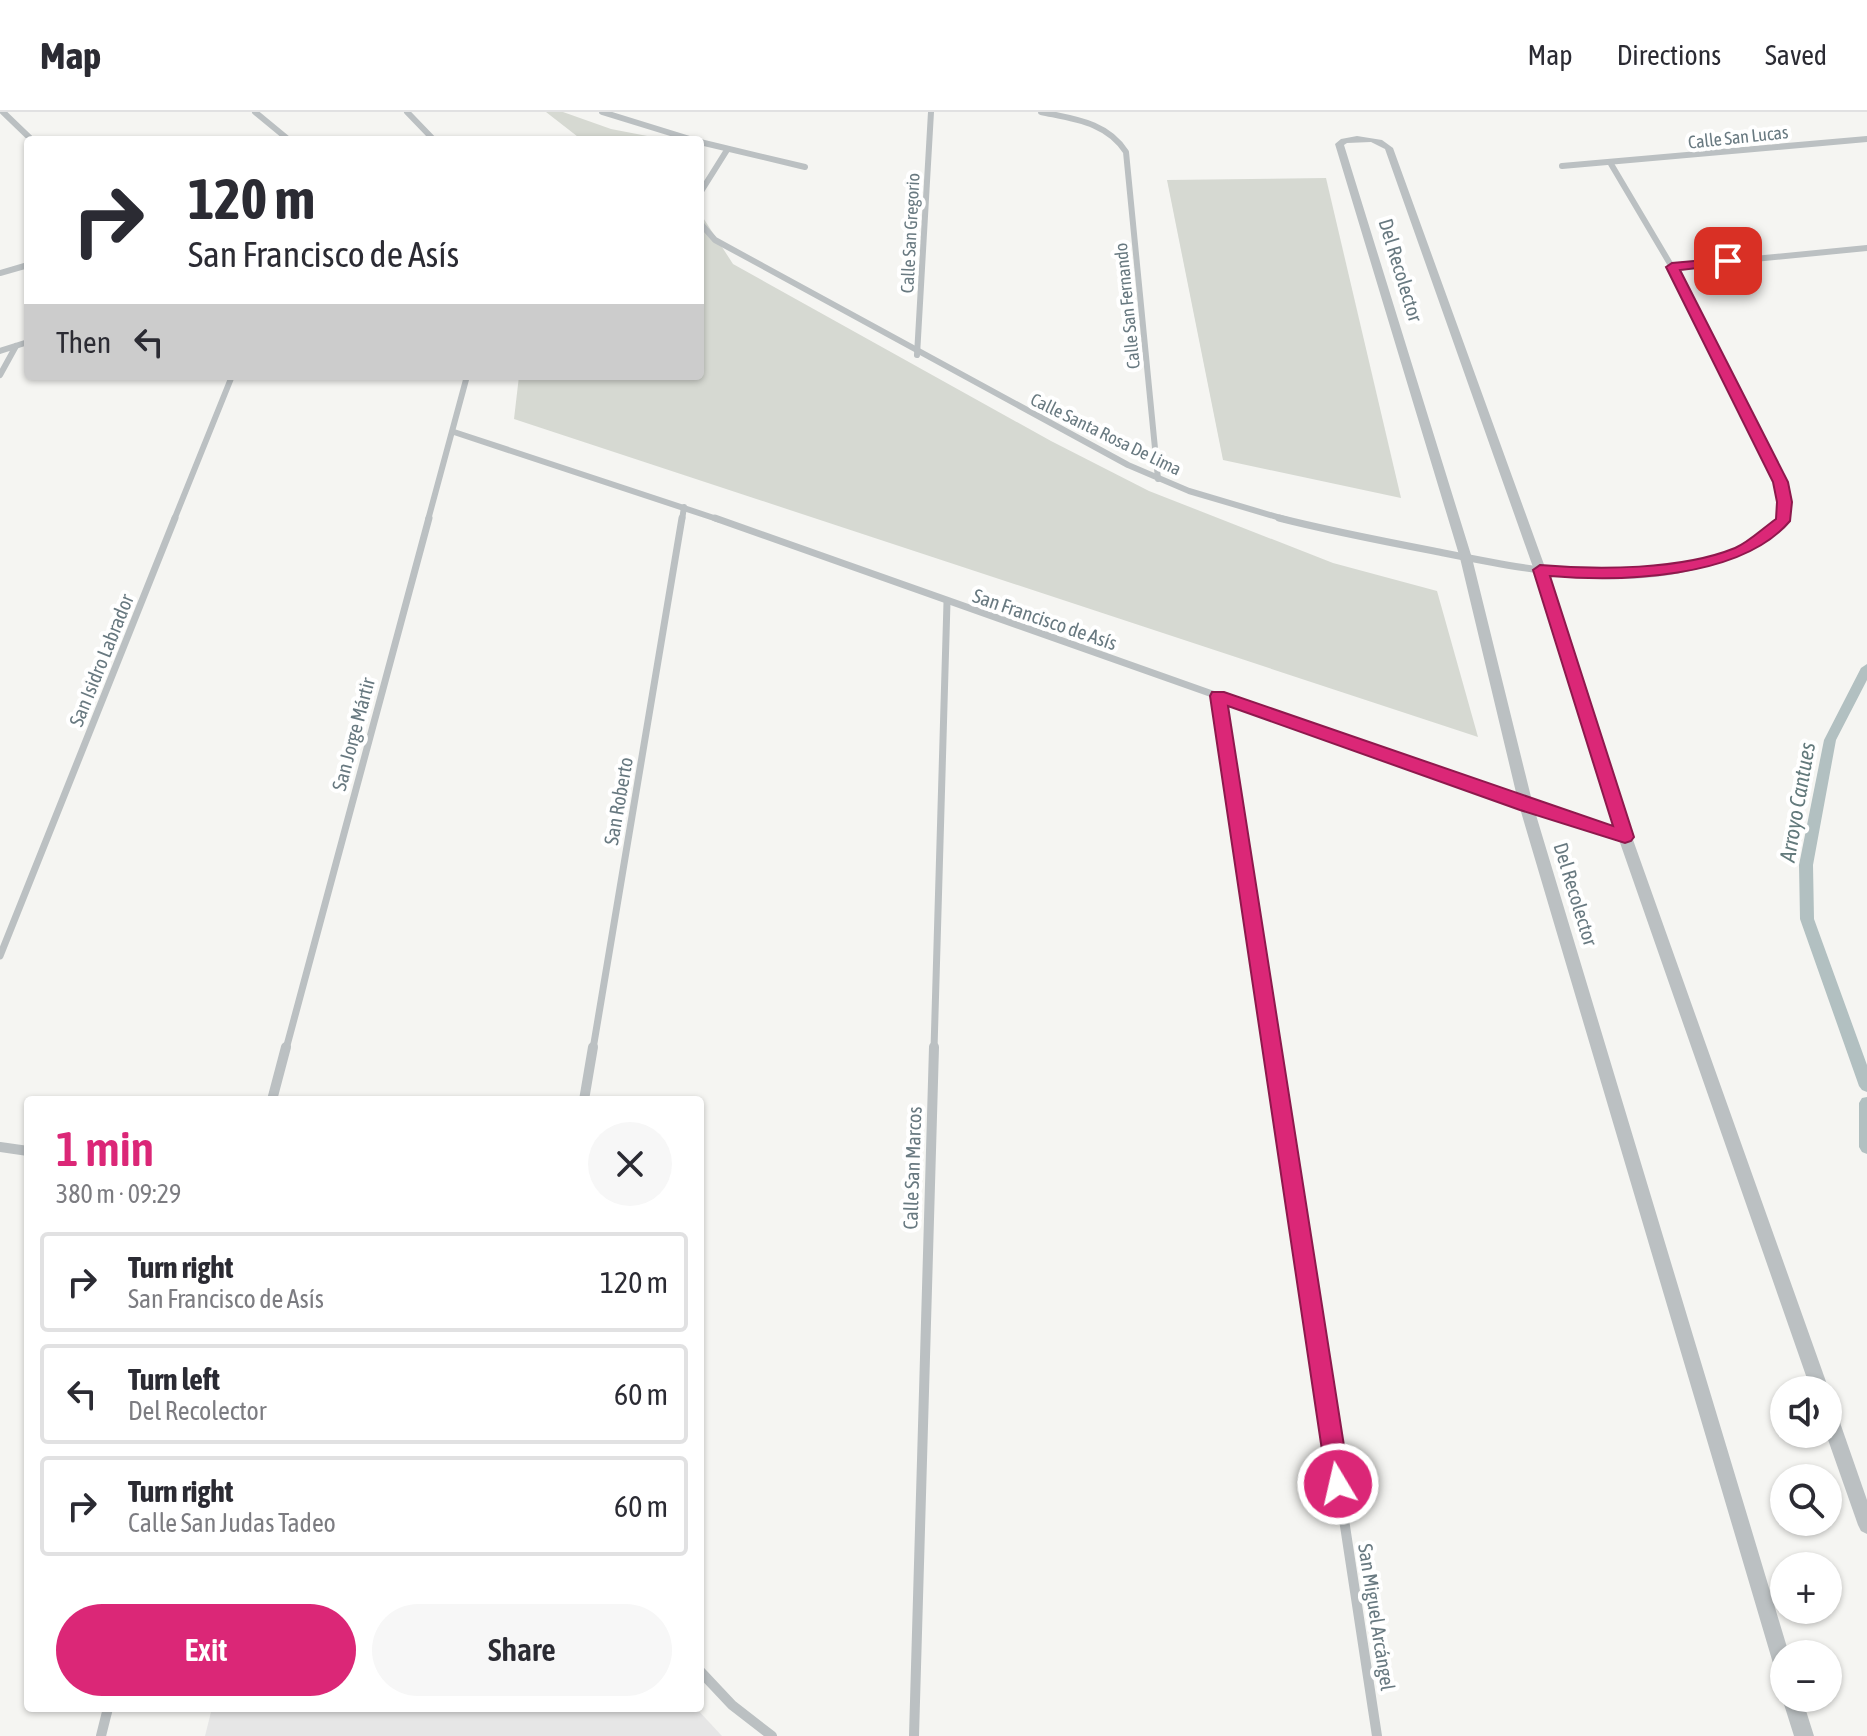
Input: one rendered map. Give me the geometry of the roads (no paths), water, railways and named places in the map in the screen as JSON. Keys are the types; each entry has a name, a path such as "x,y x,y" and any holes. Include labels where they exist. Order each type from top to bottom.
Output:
{"street":[{"path":"3,112 28,136"},
{"path":"255,112 284,136"},
{"path":"407,112 430,136"},
{"path":"602,112 680,136"},
{"name":"Calle San Gregorio","path":"917,355 931,112"},
{"name":"Calle San Fernando","path":"1041,112 1089,123 1115,135 1126,152 1158,479"},
{"name":"Del Recolector","path":"1775,1640 1526,805 1466,558 1339,144 1347,139 1381,141 1389,148 1540,570 1625,837 1815,1376"},
{"name":"Calle San Lucas","path":"1562,166 1867,139"},
{"path":"704,143 805,167"},
{"path":"704,187 727,150"},
{"path":"1611,164 1672,267 1867,248"},
{"name":"Calle Santa Rosa De Lima","path":"704,228 715,240 917,355 1158,479 1220,500 1335,531 1466,558 1596,575 1694,564 1742,551 1783,521 1784,502 1780,482 1672,267"},
{"path":"0,273 24,266"},
{"path":"0,351 24,343"},
{"path":"0,375 16,346"},
{"name":"San Isidro Labrador","path":"0,956 230,380"},
{"name":"San Jorge Mártir","path":"273,1096 466,380"},
{"name":"San Francisco de Asís","path":"454,432 684,507 947,602 1625,837"},
{"name":"San Roberto","path":"585,1096 684,507"},
{"name":"Calle San Marcos","path":"914,1736 947,602"},
{"name":"San Miguel Arcángel","path":"1218,696 1377,1736"},
{"path":"0,1147 24,1150"},
{"path":"1840,1448 1867,1525"},
{"path":"704,1675 732,1705 772,1736"},
{"path":"101,1736 107,1712"},
{"path":"1796,1712 1804,1736"}],"waterway":[{"name":"Arroyo Cantues","path":"1867,668 1830,740 1806,865 1807,919 1867,1086"},
{"name":"Arroyo Cantues","path":"1867,1103 1867,1147"}]}
